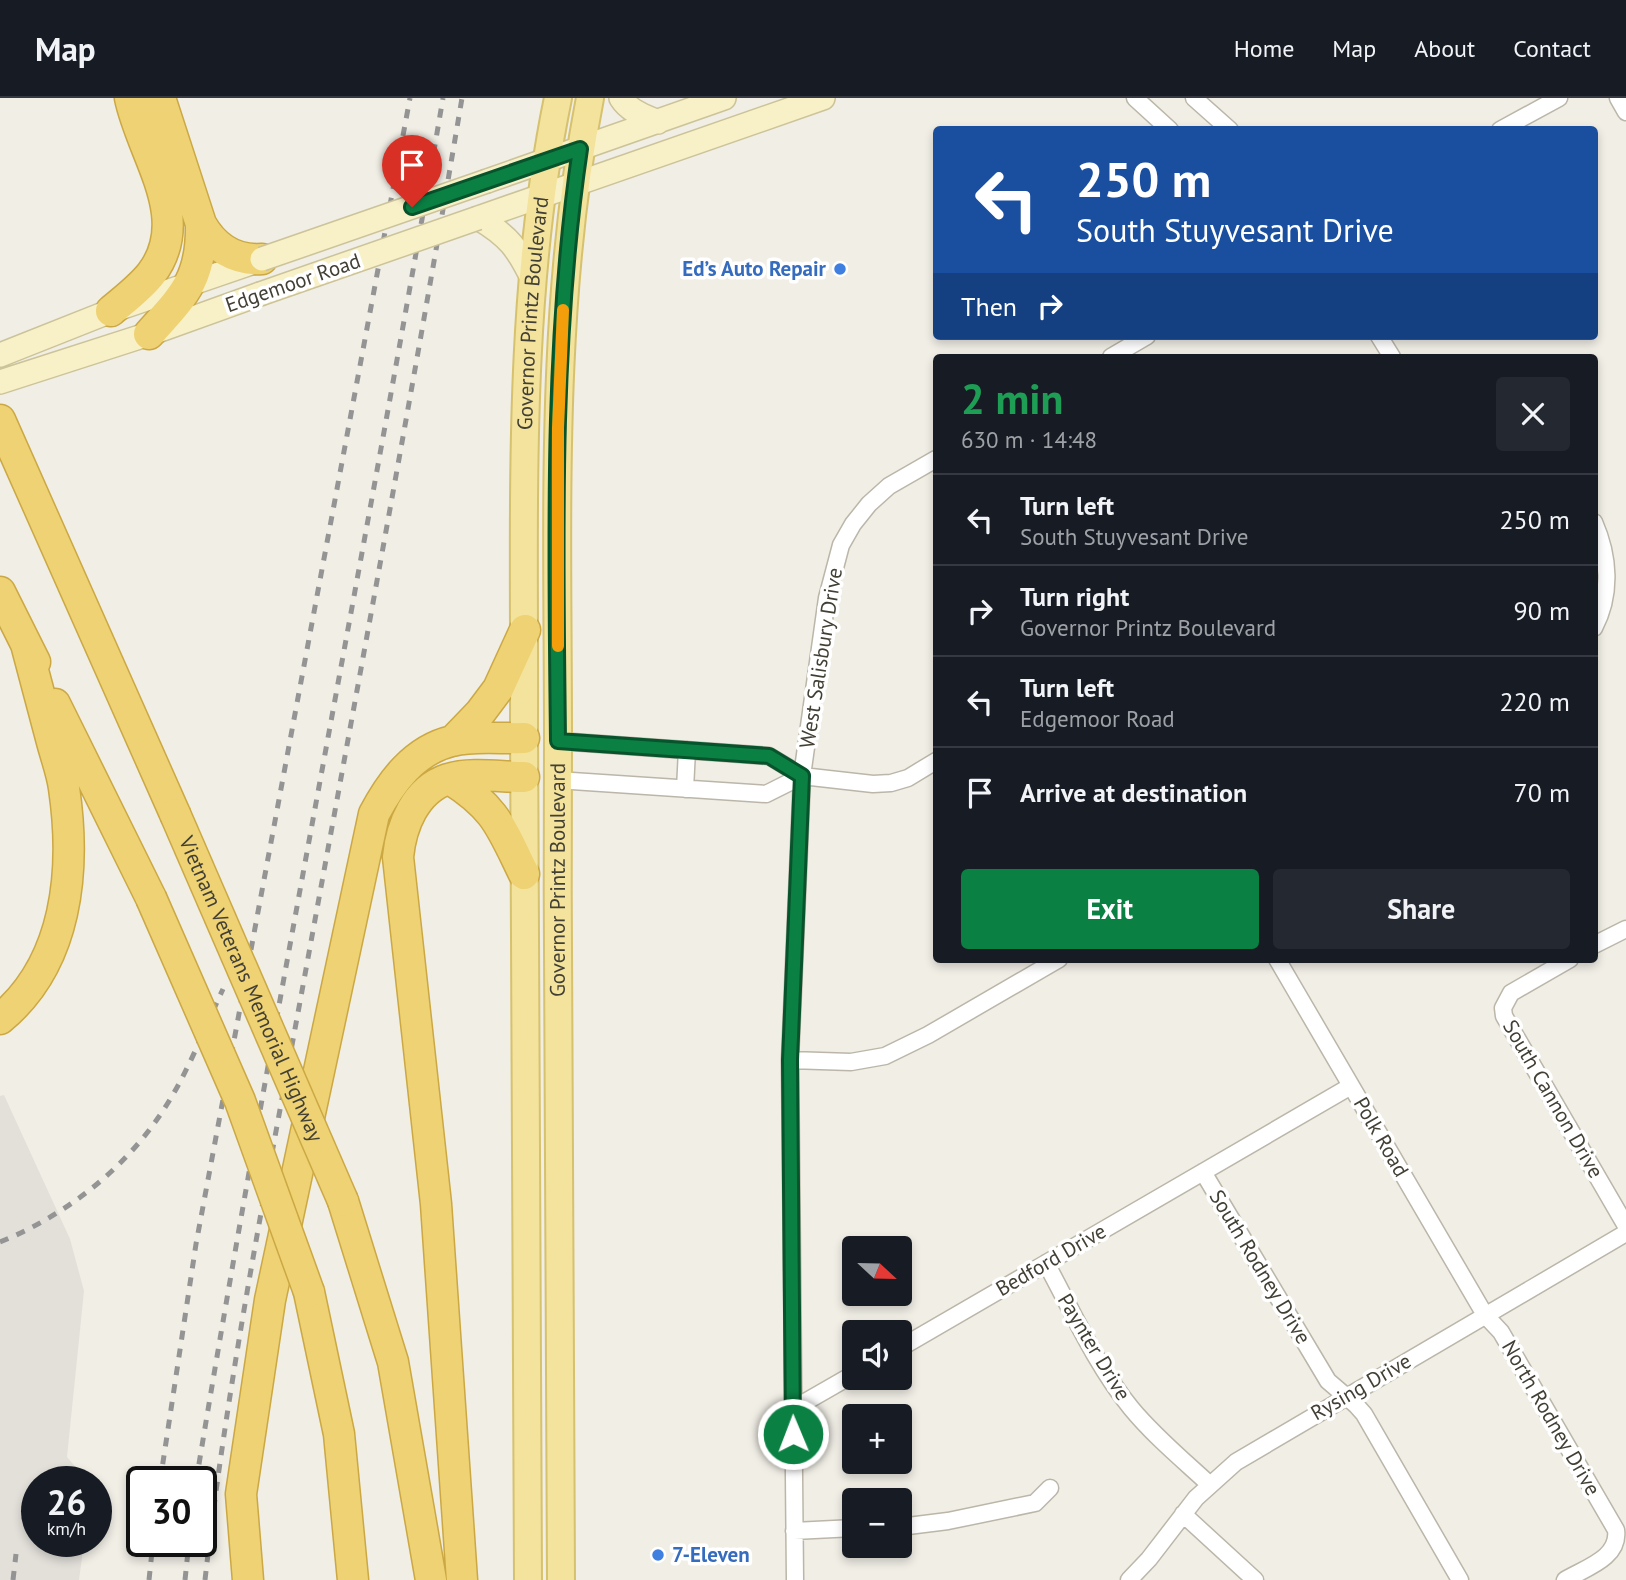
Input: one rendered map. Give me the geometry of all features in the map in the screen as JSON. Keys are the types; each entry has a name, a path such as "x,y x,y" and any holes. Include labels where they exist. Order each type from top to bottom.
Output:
{"highway":[{"path":"111,311 152,273 166,247 169,232 166,202 130,98"},
{"path":"160,98 201,224 207,234 230,254 251,260 262,259"},
{"path":"149,334 182,298 190,285 197,268 201,224"},
{"name":"Vietnam Veterans Memorial Highway","path":"0,420 343,1201 393,1362 431,1580"},
{"path":"0,592 151,898 240,1101 309,1292 339,1434 353,1580"},
{"path":"248,1580 241,1493 270,1300 374,814 383,796 407,766 425,753 454,740 480,713 498,689 524,630"},
{"path":"0,1019 32,986 50,952 66,900 70,846 64,786 26,644"},
{"path":"454,740 524,738"},
{"path":"462,1580 436,1204 398,857 400,839 414,807 428,791 450,779 524,777"},
{"path":"450,779 474,794 496,818 524,874"}],"main road":[{"name":"Governor Printz Boulevard","path":"528,1580 524,1160 526,419 533,281 558,98"},
{"name":"Governor Printz Boulevard","path":"561,1580 557,1176 558,428 564,294 574,185 590,98"},
{"path":"621,98 632,109 658,122"},
{"name":"Edgemoor Road","path":"0,355 111,311 724,98"},
{"name":"Edgemoor Road","path":"0,382 149,334 824,98"},
{"path":"478,218 500,230 516,247 533,281"},
{"path":"524,738 558,741"},
{"path":"524,777 557,780"},
{"path":"524,1160 557,1176"}],"street":[{"path":"1135,98 1166,126"},
{"path":"1194,98 1226,126"},
{"path":"1507,126 1559,98"},
{"path":"1618,98 1626,112"},
{"path":"1116,354 1140,340"},
{"name":"West Salisbury Drive","path":"794,1580 790,1060 802,776 827,598 841,545 869,504 889,486 933,461"},
{"path":"1598,532 1604,545 1608,582 1598,621"},
{"path":"558,741 769,756 802,776 873,784 908,778 933,763"},
{"path":"685,789 687,750"},
{"path":"557,780 766,794 802,776"},
{"path":"1598,943 1626,929"},
{"path":"790,1060 851,1062 884,1056 928,1035 1052,963"},
{"name":"Polk Road","path":"1279,963 1485,1315"},
{"name":"South Cannon Drive","path":"1563,963 1511,993 1503,1008 1504,1016 1626,1226"},
{"name":"South Rodney Drive","path":"1346,1396 1328,1381 1203,1172 1351,1086"},
{"name":"Bedford Drive","path":"912,1341 1203,1172"},
{"name":"Rysing Drive","path":"1129,1580 1209,1484 1251,1451 1626,1233"},
{"name":"Paynter Drive","path":"1046,1263 1121,1396 1145,1424 1209,1484"},
{"name":"North Rodney Drive","path":"1485,1315 1502,1332 1616,1530 1617,1539 1609,1554 1565,1580"},
{"path":"793,1409 842,1381"},
{"path":"1346,1396 1364,1414 1460,1580"},
{"path":"912,1526 1035,1503 1050,1488"},
{"path":"1183,1514 1255,1580"},
{"path":"794,1531 842,1529"}],"shaded area":[{"path":"4,1095 70,1239 84,1291 67,1457 75,1466 21,1466 21,1557 82,1557 79,1580 0,1580 0,1096"}],"railway":[{"path":"162,1466 196,1244 410,98"},
{"path":"199,1466 443,98"},
{"path":"205,1580 225,1427 250,1274 386,534 462,98"},
{"path":"0,1242 46,1220 88,1191 108,1175 143,1138 177,1088 223,989"},
{"path":"13,1580 16,1554"},
{"path":"149,1580 151,1557"},
{"path":"185,1580 187,1557"}],"slow traffic":[{"path":"558,646 558,428 563,310"}],"place":[{"name":"Ed’s Auto Repair","path":"840,269"},
{"name":"7-Eleven","path":"658,1555"}],"route":[{"path":"412,207 580,149 569,228 558,428 558,741 769,756 802,776 790,1060 793,1434"}]}
